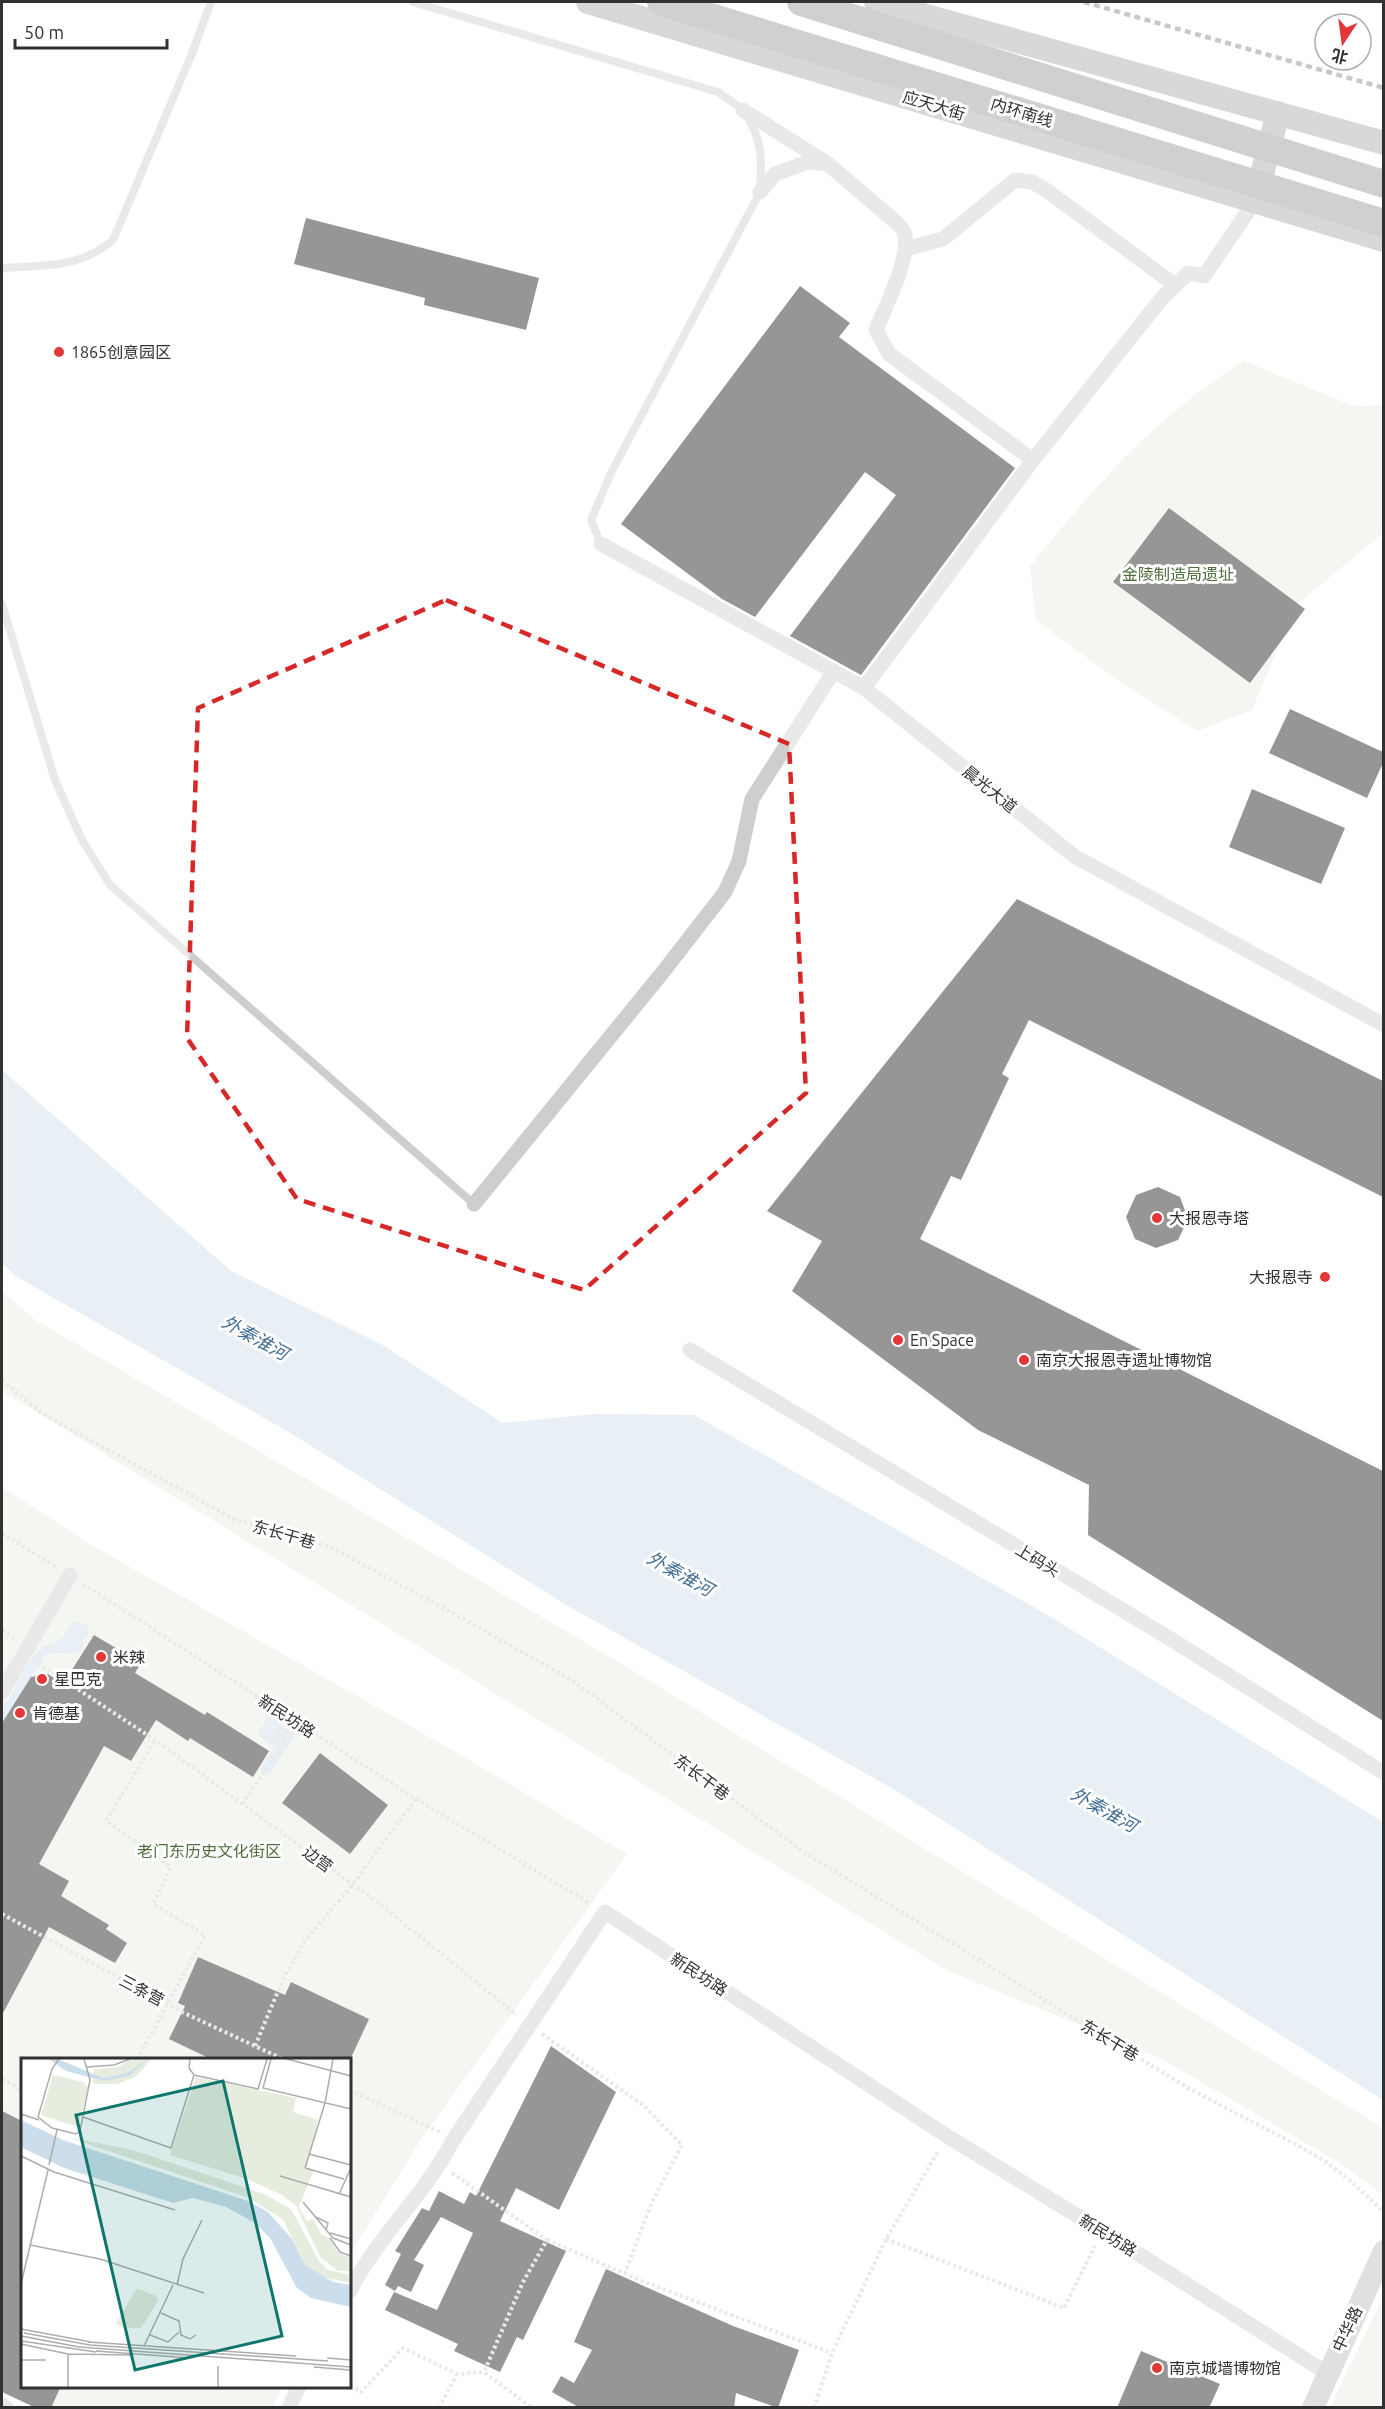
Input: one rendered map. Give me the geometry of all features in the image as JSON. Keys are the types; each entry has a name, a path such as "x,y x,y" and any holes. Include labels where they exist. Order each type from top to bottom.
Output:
{"highway":[{"name":"内环南线","path":"661,2 1383,223"},
{"path":"801,2 1383,184"}],"main road":[{"name":"应天大街","path":"588,2 1383,240"},
{"path":"876,2 1383,143"},
{"path":"1255,201 1278,113"},
{"name":"中华路","path":"1313,2408 1383,2251"}],"street":[{"path":"743,110 828,164 897,223 904,232 905,249 901,267 876,330 889,354 1033,460"},
{"path":"760,192 780,171 808,162 828,164"},
{"path":"905,249 943,239 1016,180 1032,182 1175,285"},
{"path":"864,687 1033,460 1162,298 1188,273 1204,276 1255,201"},
{"name":"晨光大道","path":"601,544 864,687 1074,856 1383,1025"},
{"path":"474,1204 663,972 724,892 739,861 752,798 834,671"},
{"name":"上码头","path":"690,1350 1169,1638 1383,1773"},
{"path":"2,1692 70,1575"},
{"path":"351,2289 360,2270 440,2165 452,2142 605,1912"},
{"name":"新民坊路","path":"605,1912 947,2136 1327,2373"},
{"path":"288,2408 298,2388"},
{"path":"2,2405 8,2408"}],"lane":[{"path":"2,268 75,263 99,252 113,240 191,56 211,2"},
{"path":"413,2 718,92 743,110 758,139 762,154 760,192 612,471 591,520 601,544"},
{"path":"2,604 55,780 82,840 110,885 474,1204"}],"path":[{"name":"东长干巷","path":"2,1380 43,1414 236,1520 330,1547 470,1622 573,1681 805,1853 1188,2088 1325,2162 1352,2181 1383,2212"},
{"name":"新民坊路","path":"2,1533 417,1799 605,1912"},
{"name":"边营","path":"38,1663 155,1740 353,1884 530,2026 644,2104 682,2145 652,2202 625,2273"},
{"path":"242,1804 286,1741 276,1734 280,1728 291,1736 300,1724"},
{"path":"137,2058 204,1935 153,1904 171,1867 106,1821 155,1740"},
{"path":"255,2046 284,1977 304,1942 353,1884 417,1799"},
{"name":"三条营","path":"2,1914 168,2004 281,2058"},
{"path":"2,2079 21,2089"},
{"path":"351,2090 440,2132 452,2142"},
{"path":"814,2408 832,2353 886,2239 947,2136"},
{"path":"440,2165 547,2240 625,2273 832,2353"},
{"path":"886,2239 1064,2308 1102,2231"},
{"path":"484,2372 523,2282 547,2240"},
{"path":"351,2386 361,2392 403,2348 457,2374 484,2372 532,2408"},
{"path":"439,2408 457,2374"}],"highlighted area":[{"path":"446,600 789,744 806,1093 584,1290 297,1199 187,1038 198,708"}],"green space":[{"name":"金陵制造局遗址","path":"1244,361 1354,406 1383,405 1383,533 1295,606 1252,710 1197,731 1110,675 1036,620 1030,566 1078,508 1128,454 1183,405"},
{"path":"2,1291 34,1319 620,1663 1383,2128 1383,2195 1340,2163 1160,2058 948,1971 2,1391"},
{"name":"老门东历史文化街区","path":"2,1487 93,1546 447,1747 627,1854 424,2135 351,2252 351,2058 21,2058 21,2388 282,2388 272,2407 37,2407 2,2391"},
{"path":"1383,2298 1383,2407 1330,2407"}],"water":[{"name":"外秦淮河","path":"2,1070 231,1271 381,1344 503,1423 595,1414 694,1415 1046,1614 1383,1822 1383,2100 895,1790 568,1606 287,1431 17,1277 2,1263"},
{"path":"76,1621 87,1625 90,1632 83,1641 83,1650 75,1653 46,1654 2,1723 2,1711 31,1659 41,1647 63,1638 69,1627"},
{"path":"269,1716 296,1734 269,1775 260,1769 274,1747 257,1734"}],"building":[{"path":"306,218 539,278 526,330 424,305 425,298 294,264"},
{"path":"800,286 850,323 839,337 1015,468 861,675 790,636 896,495 865,472 755,617 722,599 621,524"},
{"path":"1169,508 1305,609 1250,683 1113,582"},
{"path":"1290,709 1383,752 1383,763 1367,798 1269,753"},
{"path":"1252,789 1345,828 1321,884 1229,847"},
{"name":"南京大报恩寺遗址博物馆","path":"1017,899 1383,1081 1383,1197 1029,1020 1002,1074 1009,1078 961,1180 951,1176 920,1239 1383,1471 1383,1721 1088,1535 1089,1485 978,1430 792,1291 822,1241 767,1211"},
{"name":"大报恩寺塔","path":"1158,1187 1180,1197 1188,1219 1178,1240 1156,1248 1135,1239 1126,1217 1136,1195"},
{"path":"94,1635 141,1663 135,1673 205,1715 207,1712 269,1751 253,1777 190,1738 188,1741 156,1720 131,1761 104,1746 39,1864 69,1881 61,1896 109,1925 106,1929 127,1943 115,1963 49,1927 2,2015 2,1723 31,1677 48,1674 63,1684"},
{"path":"320,1753 388,1805 350,1854 282,1803"},
{"path":"198,1957 285,1995 291,1982 369,2019 351,2058 209,2058 169,2039 185,2006 178,2003"},
{"path":"551,2046 616,2092 559,2210 516,2188 500,2221 566,2251 523,2340 517,2337 500,2372 454,2351 458,2344 385,2310 394,2292 437,2310 473,2233 441,2217 414,2260 424,2265 411,2292 398,2286 395,2291 385,2285 401,2254 395,2251 422,2208 429,2211 439,2191 464,2204 470,2192 476,2196"},
{"path":"2,2111 21,2120 21,2388 60,2388 51,2408 36,2408 2,2392"},
{"path":"606,2269 733,2326 799,2350 778,2408 736,2393 734,2408 580,2408 552,2392 561,2376 574,2383 592,2350 574,2342"},
{"name":"南京城墙博物馆","path":"1141,2351 1220,2384 1209,2408 1117,2408"}],"railway":[{"path":"1084,2 1384,88"}],"place":[{"name":"1865创意园区","path":"59,352"},
{"name":"大报恩寺塔","path":"1157,1218"},
{"name":"大报恩寺","path":"1325,1277"},
{"name":"En Space","path":"898,1340"},
{"name":"南京大报恩寺遗址博物馆","path":"1024,1360"},
{"name":"米辣","path":"101,1657"},
{"name":"星巴克","path":"42,1679"},
{"name":"肯德基","path":"20,1713"},
{"name":"南京城墙博物馆","path":"1157,2368"}]}
